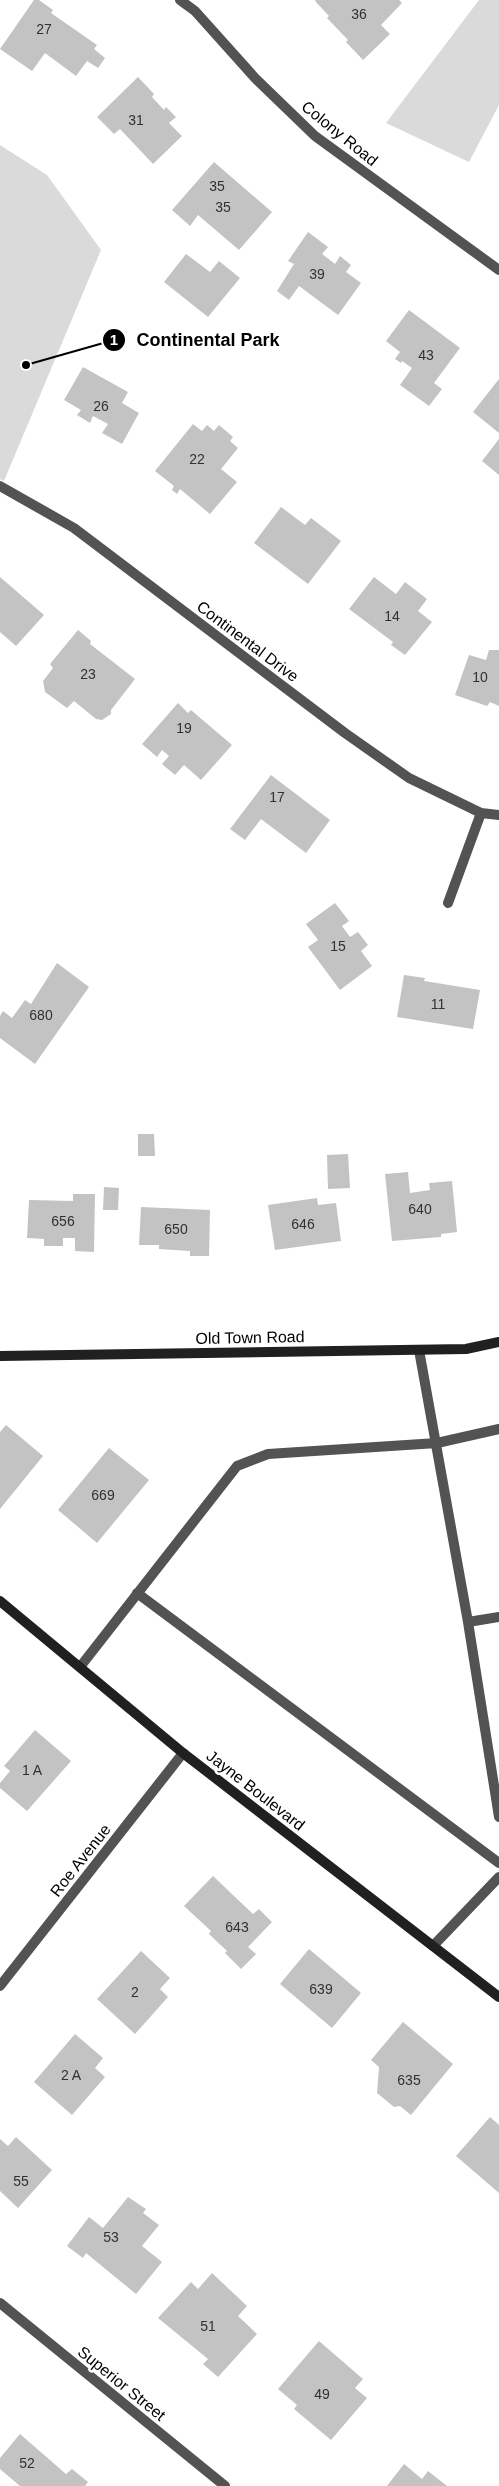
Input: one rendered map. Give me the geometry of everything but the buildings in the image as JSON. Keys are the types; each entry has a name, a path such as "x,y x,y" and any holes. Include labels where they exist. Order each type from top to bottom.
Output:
{"street":[{"name":"Colony Road","path":"180,0 195,11 255,78 315,136 499,270"},
{"name":"Continental Drive","path":"0,486 74,528 345,733 409,778 480,814 499,815"},
{"path":"448,903 480,814"},
{"name":"Old Town Road","path":"0,1356 466,1349 499,1342"},
{"path":"418,1350 437,1442 499,1817"},
{"path":"80,1667 237,1466 268,1454 437,1442 499,1430"},
{"path":"137,1593 499,1863"},
{"name":"Jayne Boulevard","path":"0,1601 183,1753 499,1997"},
{"path":"468,1622 499,1618"},
{"name":"Roe Avenue","path":"0,1986 183,1753"},
{"path":"433,1946 499,1877"},
{"name":"Superior Street","path":"0,2303 225,2486"}],"shaded area":[{"path":"479,0 499,0 499,105 469,162 386,123"},
{"path":"0,145 47,175 101,250 4,481 0,479"}],"place":[{"name":"Continental Park","path":"26,365"}]}
